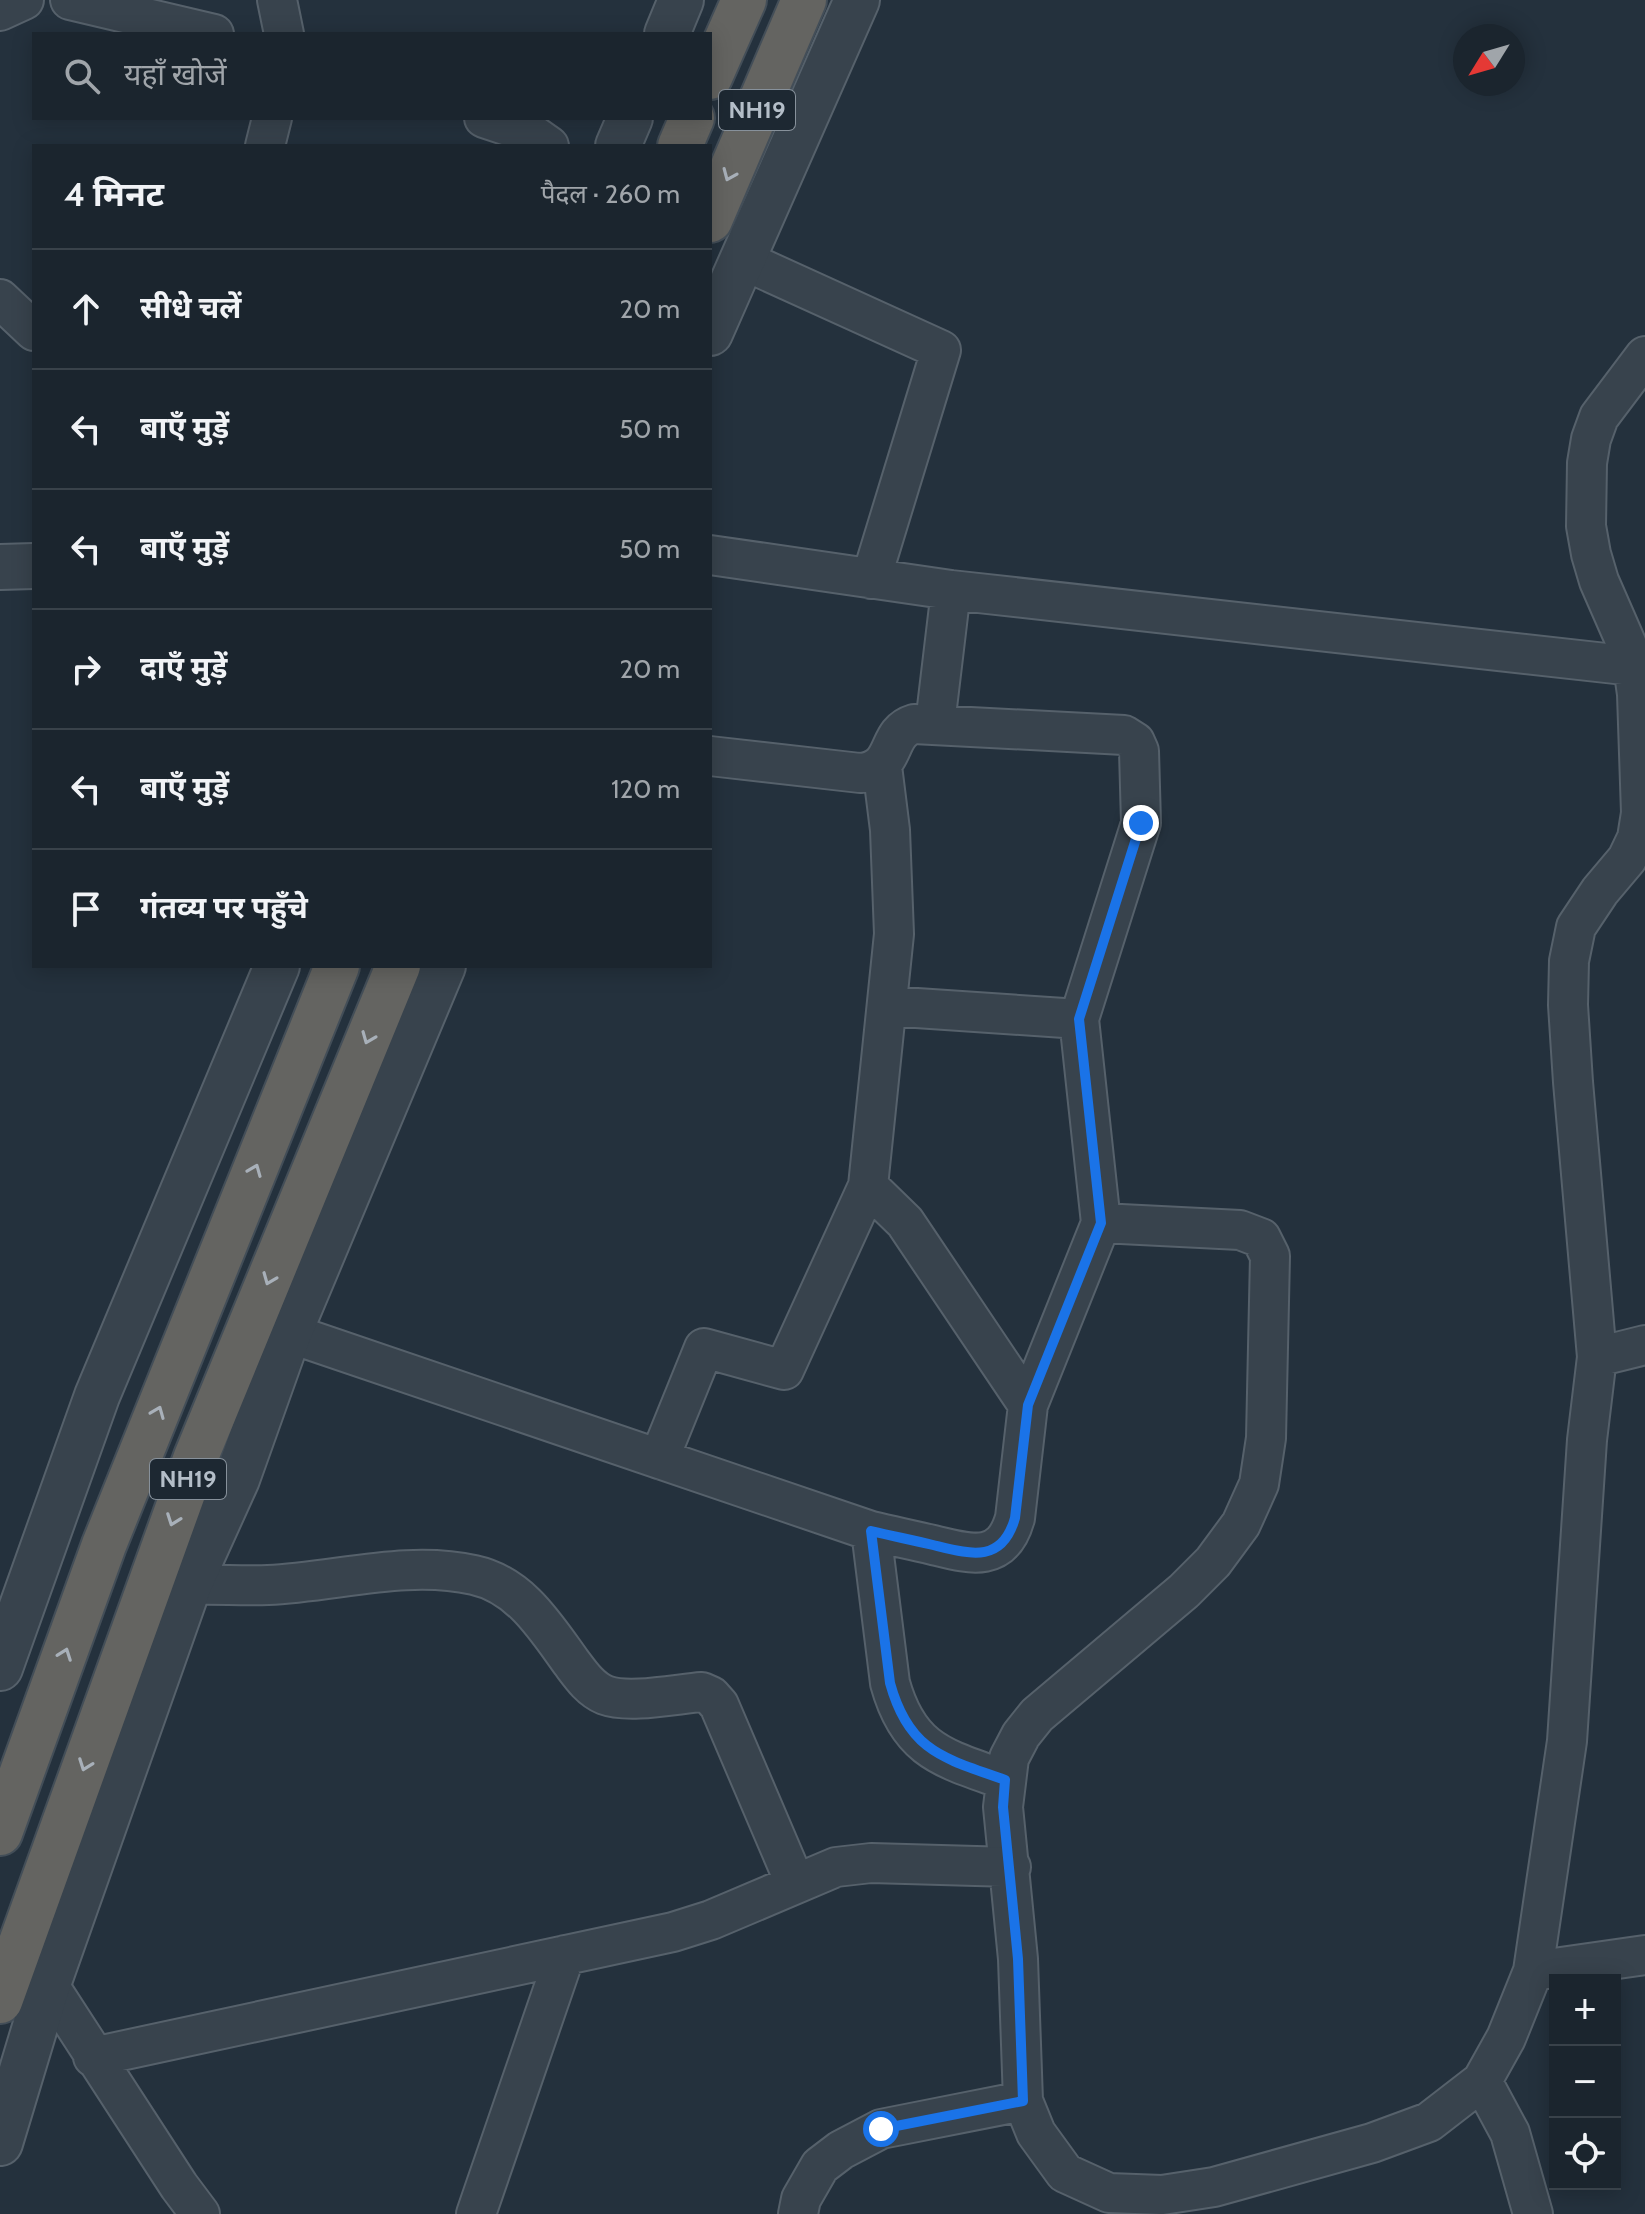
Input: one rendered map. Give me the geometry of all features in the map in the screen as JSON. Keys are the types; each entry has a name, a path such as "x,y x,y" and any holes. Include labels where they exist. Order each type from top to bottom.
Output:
{"highway":[{"name":"NH19","path":"712,72 744,0"},
{"name":"NH19","path":"712,215 804,0"},
{"name":"NH19","path":"681,144 691,120"},
{"name":"NH19","path":"0,1833 104,1545 336,968"},
{"name":"NH19","path":"0,2001 196,1457 397,968"}],"street":[{"path":"0,11 24,0"},
{"path":"70,0 206,32"},
{"path":"277,0 284,32"},
{"path":"668,32 681,0"},
{"path":"712,329 857,0"},
{"path":"266,144 272,120"},
{"path":"490,120 532,134 546,144"},
{"path":"619,144 629,120"},
{"path":"743,260 941,350 871,579"},
{"path":"0,299 32,329"},
{"path":"1101,1223 1240,1230 1254,1234 1267,1245 1270,1256 1266,1438 1259,1484 1241,1524 1213,1562 1184,1591 1037,1715 1021,1735 1009,1758 1005,1780 1003,1807 1018,1959 1023,2101 1036,2133 1065,2173 1109,2193 1163,2204 1372,2143 1429,2122 1482,2081 1506,2038 1533,1971 1567,1741 1587,1440 1597,1357 1573,1082 1568,1005 1569,961 1576,927 1627,859 1637,838 1641,813 1637,694 1633,666 1591,554 1585,498 1589,451 1599,417 1645,356"},
{"path":"712,555 951,590 1633,666"},
{"path":"0,567 32,566"},
{"path":"935,724 951,590"},
{"path":"289,1333 871,1531 968,1553 985,1553 1006,1541 1015,1518 1028,1405 1101,1223 1079,1019 1141,823 1137,745 1124,735 935,724 907,726 896,736 888,759 882,766 860,773 712,756"},
{"path":"659,1459 704,1348 784,1370 868,1186 894,934 890,830 882,766"},
{"path":"0,1668 97,1396 276,968"},
{"path":"0,2143 48,1984 189,1585 237,1479 289,1333 442,968"},
{"path":"887,1006 1079,1019"},
{"path":"868,1186 905,1222 1028,1405"},
{"path":"1597,1357 1645,1345"},
{"path":"871,1531 890,1683 903,1718 925,1746 951,1760 1005,1780"},
{"path":"189,1585 269,1585 431,1569 475,1575 499,1584 521,1598 594,1689 621,1699 702,1692 711,1696 719,1705 795,1883"},
{"path":"93,2057 673,1932 757,1902 836,1867 871,1863 1011,1867"},
{"path":"476,2214 565,1955"},
{"path":"1533,1971 1645,1955"},
{"path":"48,1984 93,2057 200,2214"},
{"path":"1482,2081 1510,2133 1533,2214"},
{"path":"798,2214 801,2199 820,2166 841,2150 881,2129 1023,2101"}],"route":[{"path":"881,2129 1023,2101 1018,1959 1003,1807 1005,1780 951,1760 925,1746 910,1730 896,1705 890,1683 871,1531 968,1553 985,1553 996,1548 1006,1541 1011,1532 1028,1405 1101,1223 1079,1019 1141,823"}]}
